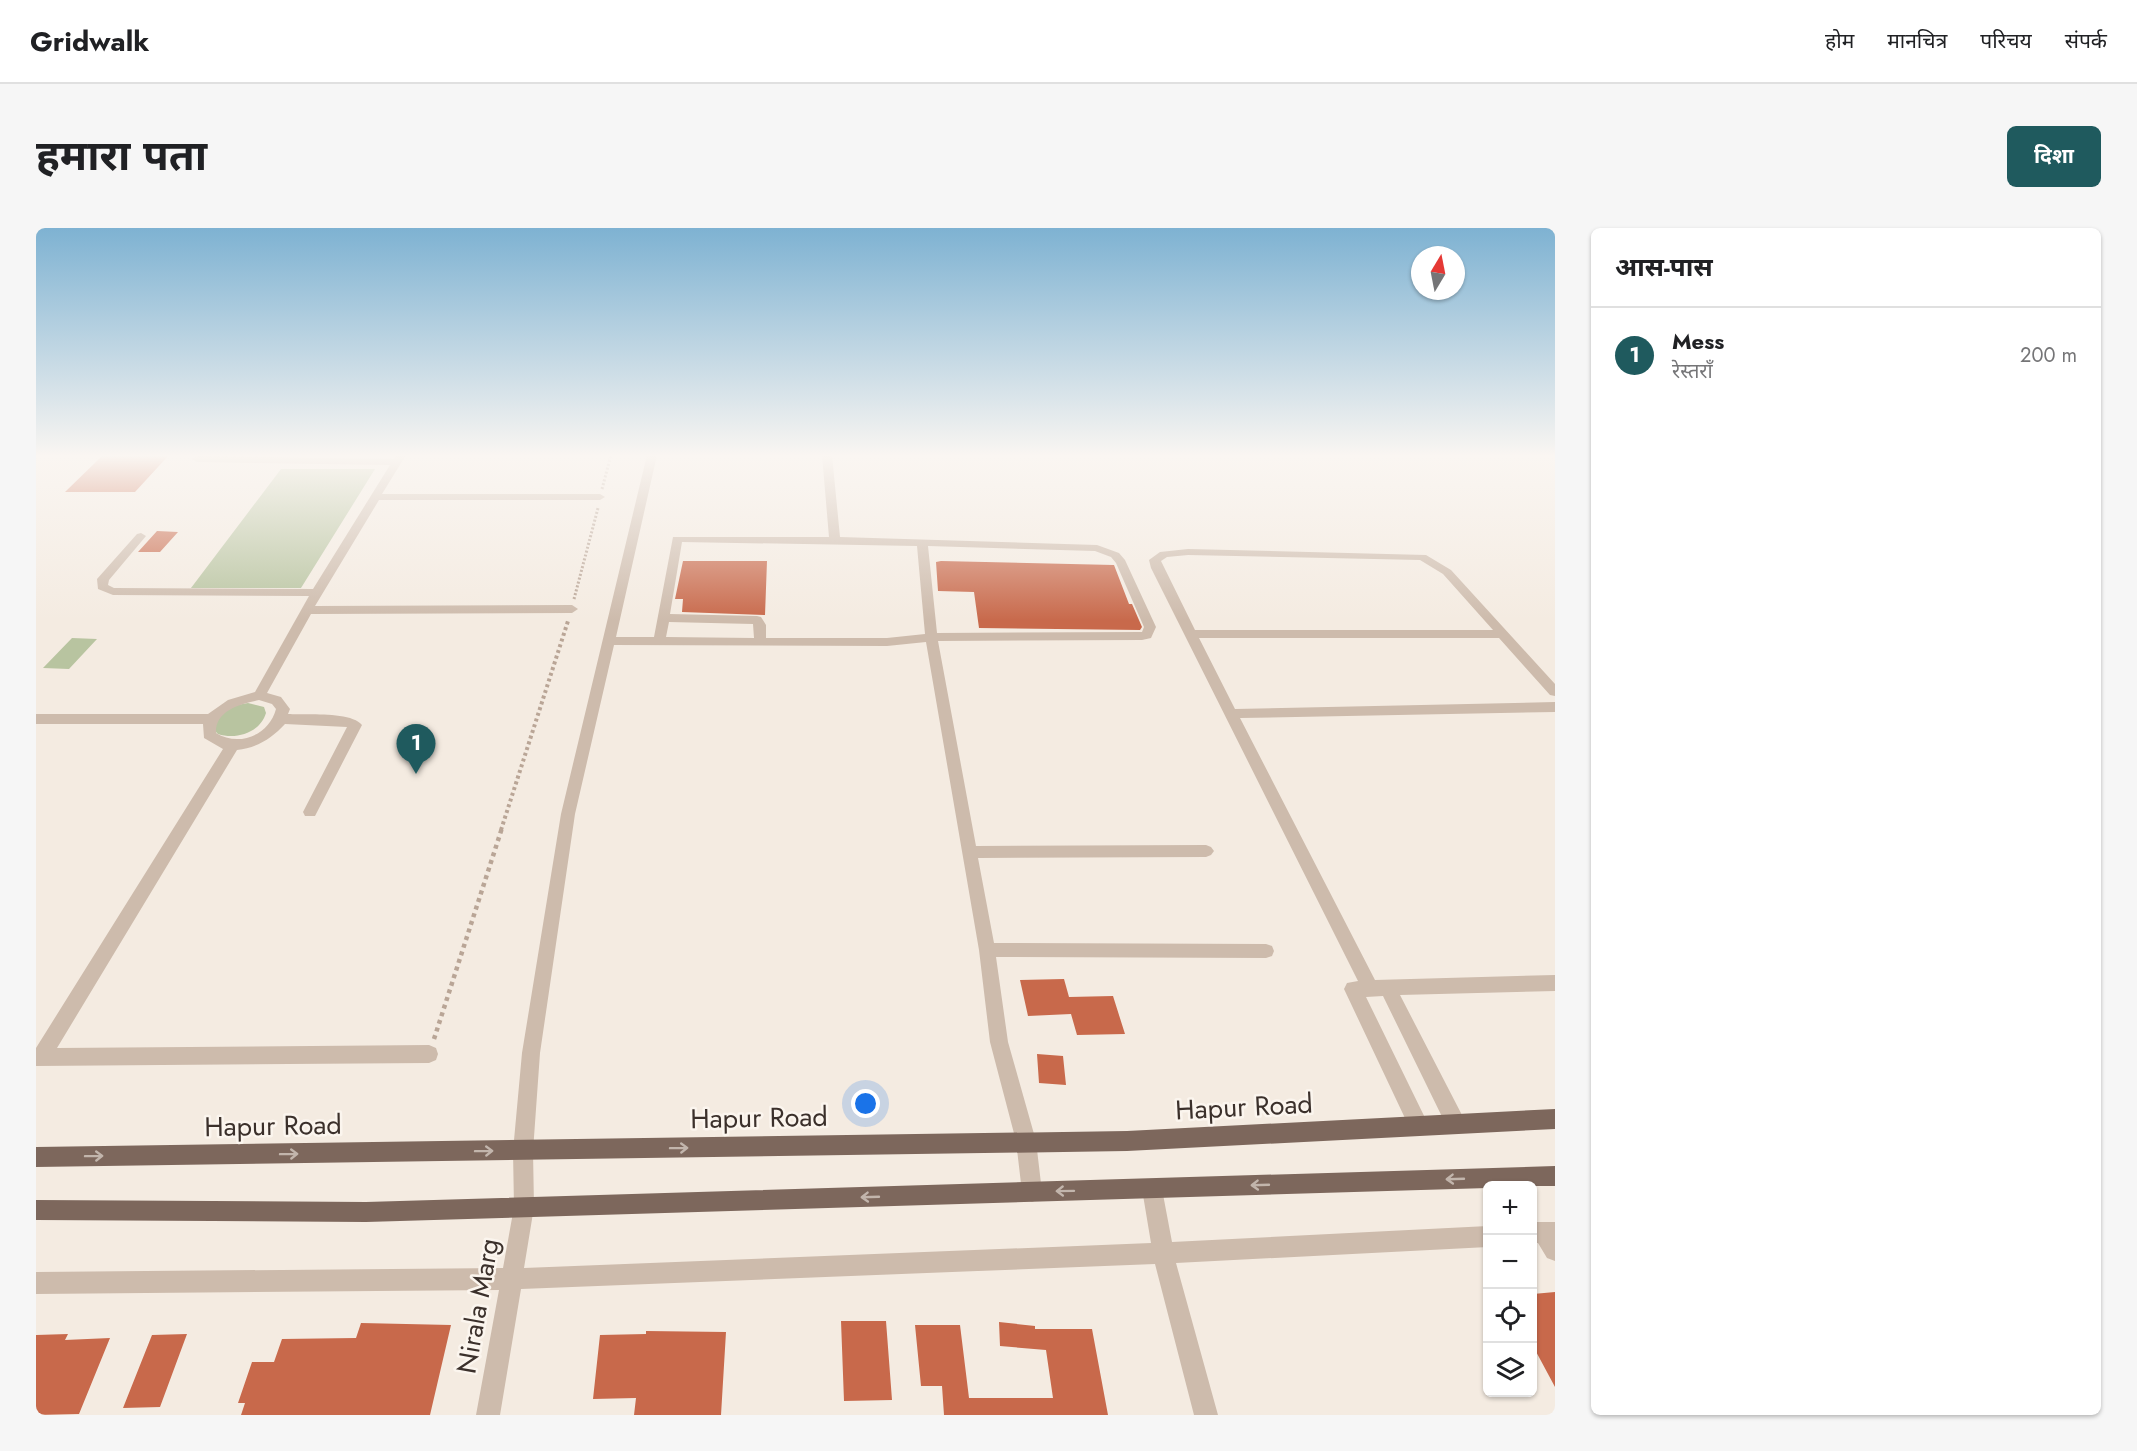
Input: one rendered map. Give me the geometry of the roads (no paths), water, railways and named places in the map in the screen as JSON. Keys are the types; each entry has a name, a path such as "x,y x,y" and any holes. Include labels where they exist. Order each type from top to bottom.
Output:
{"main road":[{"name":"Hapur Road","path":"36,1157 1127,1141 1555,1119"},
{"path":"36,1210 366,1212 1555,1176"}],"street":[{"path":"259,696 317,593 369,510"},
{"name":"Nirala Marg","path":"488,1415 524,1207 523,1151 531,1053 568,814 639,510"},
{"path":"832,510 835,540"},
{"path":"141,536 103,579 102,587 113,591 317,593"},
{"path":"610,641 659,642 887,642 969,636 1143,636 1147,635 1150,627 1115,555 1106,550 1090,547 835,540 677,539 659,642"},
{"path":"922,542 934,659 987,950 999,1042 1026,1141 1032,1192"},
{"path":"1456,1124 1379,987 1232,714 1155,560 1164,554 1284,553 1422,557 1447,572 1555,692"},
{"path":"307,610 572,609"},
{"path":"663,618 757,620 760,625 760,641"},
{"path":"1191,634 1503,634"},
{"path":"259,696 269,696 282,705 284,711 283,719 277,727 263,737 245,744 232,745 214,741 207,729 212,719 225,706 259,696"},
{"path":"1232,714 1555,707"},
{"path":"36,719 212,719"},
{"path":"283,719 347,721 355,725 310,812"},
{"path":"38,1057 232,745"},
{"path":"968,852 1206,851"},
{"path":"987,950 1266,951"},
{"path":"1419,1126 1353,989 1555,983"},
{"path":"38,1057 429,1054"},
{"path":"1152,1189 1163,1253 1206,1415"},
{"path":"36,1283 510,1279 1163,1253 1483,1236"}],"place":[{"name":"Mess","path":"416,774"}]}
